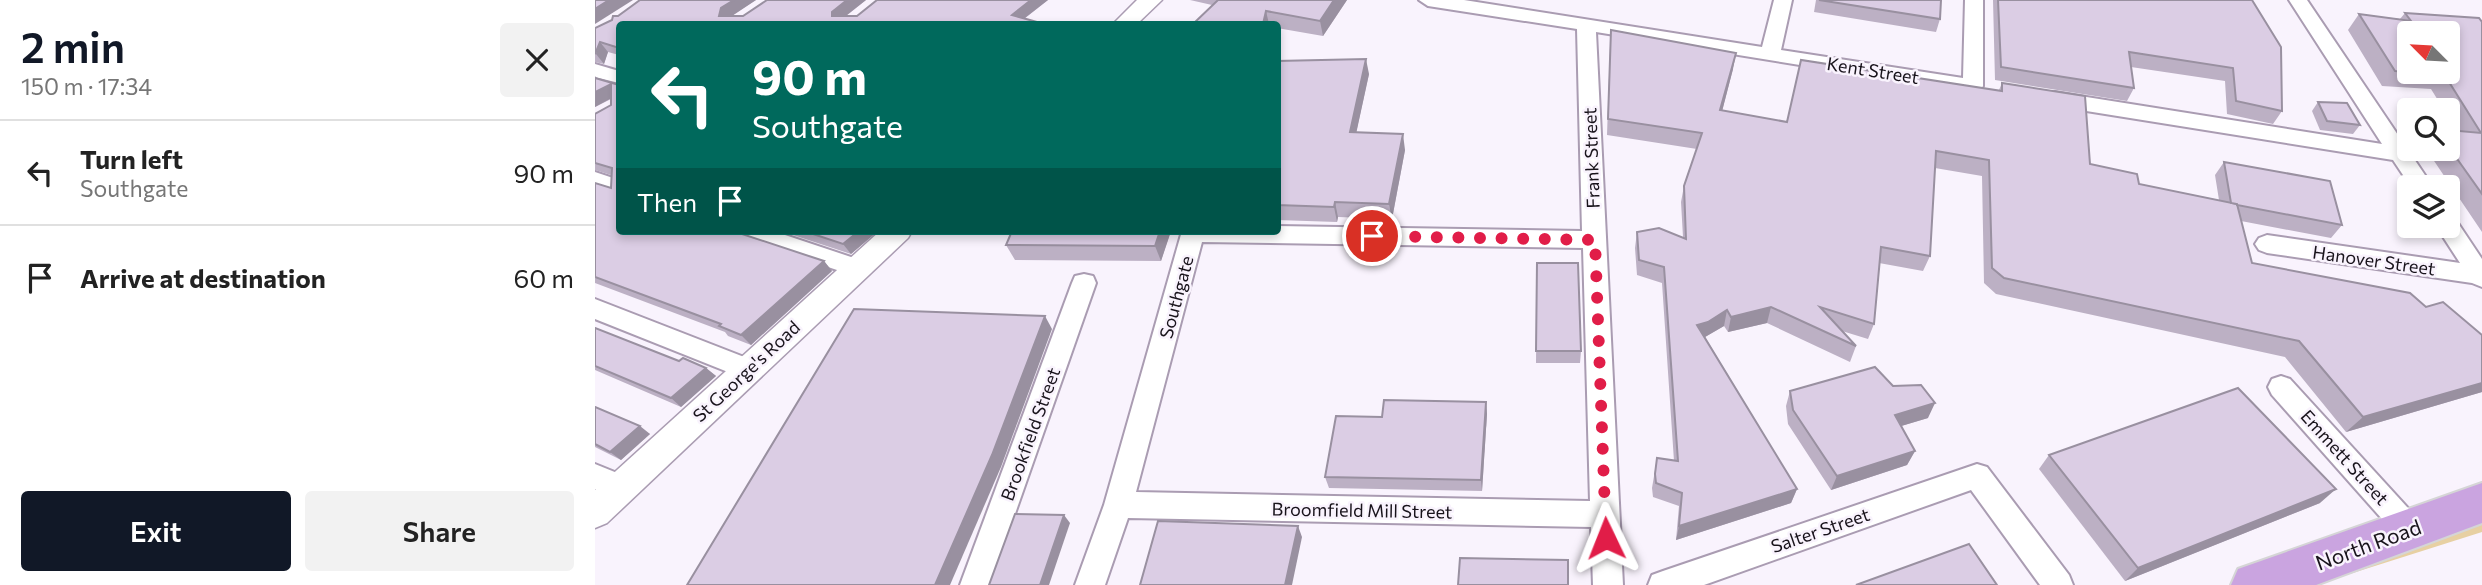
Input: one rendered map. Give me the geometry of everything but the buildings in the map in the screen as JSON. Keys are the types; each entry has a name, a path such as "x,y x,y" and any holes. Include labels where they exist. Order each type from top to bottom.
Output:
{"highway":[{"name":"North Road","path":"2255,585 2482,503"}],"street":[{"path":"1127,21 1151,0"},
{"name":"Kent Street","path":"1428,0 1500,6 1586,25 1980,87 1973,0"},
{"path":"1770,54 1783,0"},
{"path":"2298,0 2397,149"},
{"name":"Frank Street","path":"1586,25 1608,585"},
{"path":"595,70 616,76"},
{"path":"2042,97 2397,154"},
{"path":"595,180 616,187"},
{"path":"758,235 858,268"},
{"name":"St George's Road","path":"595,512 608,482 748,369 894,235"},
{"name":"Southgate","path":"1090,585 1118,505 1192,235"},
{"name":"Southgate","path":"1281,235 1595,240"},
{"path":"2456,238 2481,277"},
{"name":"Hanover Street","path":"2267,244 2481,277"},
{"name":"Brookfield Street","path":"975,585 1084,283"},
{"path":"595,309 748,369"},
{"name":"Emmett Street","path":"2281,387 2408,528"},
{"name":"Salter Street","path":"1663,585 1977,476 2058,585"},
{"name":"Broomfield Mill Street","path":"1118,505 1606,514"}],"shaded area":[{"path":"2482,522 2482,532 2315,585 2299,585"}],"route":[{"path":"1372,236 1595,240 1606,538"}]}
